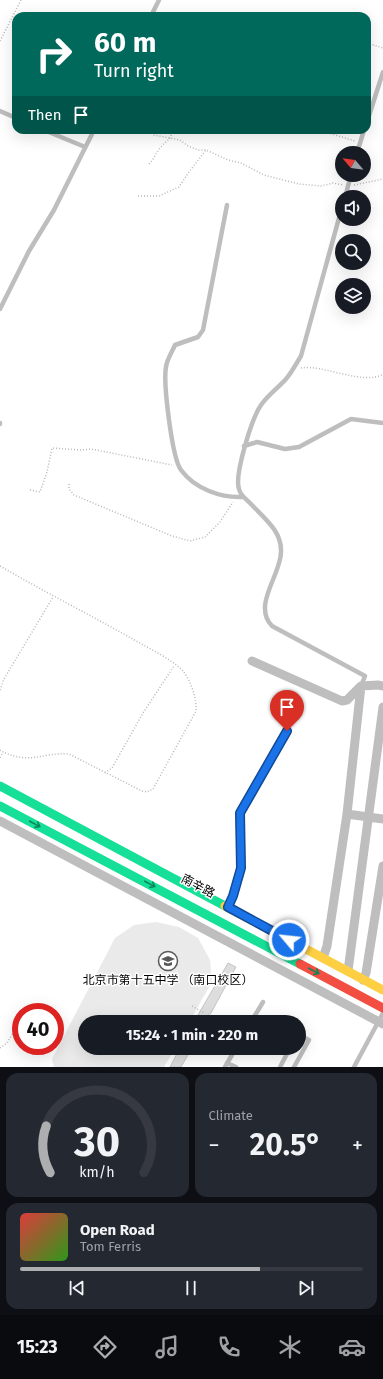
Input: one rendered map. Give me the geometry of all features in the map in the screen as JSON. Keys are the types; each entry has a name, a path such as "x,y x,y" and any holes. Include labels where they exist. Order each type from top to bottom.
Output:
{"main road":[{"path":"0,786 228,907 246,921 323,958 348,971 366,983 383,990"},
{"name":"南辛路","path":"0,797 246,921 383,1000"},
{"name":"南辛路","path":"0,806 383,1008"}],"street":[{"path":"252,660 342,701 347,700 361,686 383,686"},
{"path":"323,958 327,946 348,814 361,686"},
{"path":"348,971 383,707"},
{"path":"228,907 233,896 241,868 240,813 287,731"},
{"path":"348,814 383,820"},
{"path":"0,821 207,930 382,1019"},
{"path":"366,983 366,973 383,866"}],"lane":[{"path":"153,12 159,0"},
{"path":"371,110 383,72"},
{"path":"0,111 12,116"},
{"path":"54,134 85,147"},
{"path":"0,309 29,251 54,210 92,134"},
{"path":"359,146 363,134"},
{"path":"347,190 349,182"},
{"path":"227,205 203,330 193,339 176,345 166,367 165,386 168,413 180,469 190,481 209,491 236,497 243,497"},
{"path":"337,226 301,356 294,370 260,406 244,446 238,488 243,497 271,525 281,541 281,557 271,582 266,604 265,613 267,621 272,626 365,676 361,686"},
{"path":"244,446 257,442 285,449 292,448 298,447 351,419 383,423"},
{"path":"207,930 213,918"},
{"path":"255,1015 262,1002"},
{"path":"354,1067 382,1019"},
{"path":"232,1055 226,1065 236,1067"},
{"path":"280,1067 286,1055"},
{"path":"294,1067 300,1055"}],"path":[{"path":"15,12 21,0"},
{"path":"0,41 12,18"},
{"path":"371,44 383,48"},
{"path":"153,134 170,139 180,140 188,146 198,150 206,150 228,160 241,163 264,175 299,184 321,186 333,183 348,187 383,179"},
{"path":"149,164 156,157 160,148 170,139 172,134"},
{"path":"333,134 360,142"},
{"path":"138,196 159,196 180,187 189,172 206,150"},
{"path":"294,370 305,368 357,376 379,377 383,374"},
{"path":"30,490 40,492 47,472 52,448 81,450 91,449 179,467 180,469"},
{"path":"69,484 69,489 74,495 172,536 190,541 205,537 220,522 236,497"},
{"path":"0,566 53,597 162,655 183,671 193,691 197,704 196,711 153,789 147,792 105,773 69,754 58,753 26,759 16,758 0,750"},
{"path":"0,690 11,668 53,597"},
{"path":"105,773 112,768 143,713 175,665"},
{"path":"0,758 3,752"},
{"path":"192,1006 204,1013"},
{"path":"0,1048 7,1043 12,1035"}],"shaded area":[{"path":"156,922 179,927 198,938 210,960 212,982 193,1015 78,1015 78,1055 171,1055 164,1067 54,1067 52,1059 54,1055 64,1055 64,1036 115,938 134,925"}],"building":[{"path":"228,963 236,967 211,1013 208,1015 198,1015"},
{"path":"176,1055 188,1055 181,1067 170,1067"}],"traffic: fast":[{"path":"0,786 225,906"},
{"path":"0,806 300,964"}],"traffic: slow":[{"path":"225,906 383,990"}],"traffic: jam":[{"path":"300,964 383,1008"}],"place":[{"name":"北京市第十五中学 （南口校区）","path":"168,961"}],"route":[{"path":"287,731 240,813 241,868 233,896 228,907 289,940"}]}
